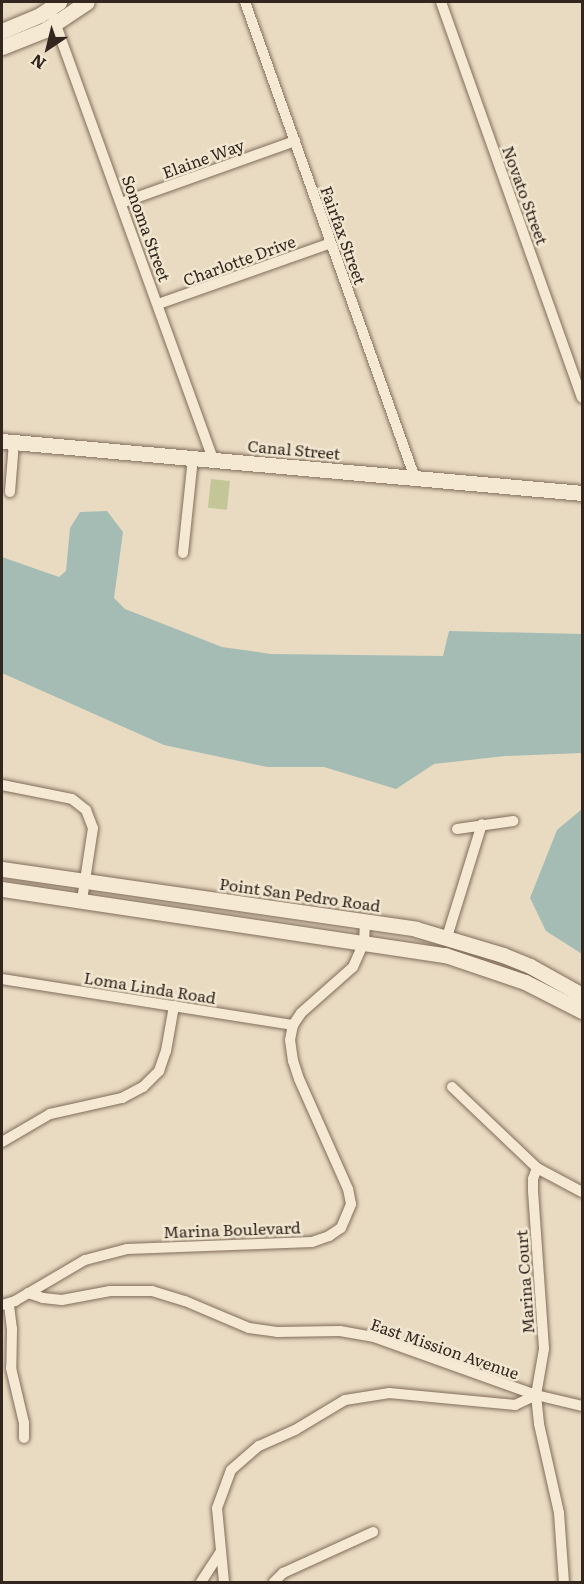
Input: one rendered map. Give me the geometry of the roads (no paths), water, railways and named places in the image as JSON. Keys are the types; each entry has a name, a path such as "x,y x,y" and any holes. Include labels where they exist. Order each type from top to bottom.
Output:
{"main road":[{"path":"2,47 55,23 87,2"},
{"path":"2,31 55,5"},
{"name":"Canal Street","path":"8,442 582,493"},
{"name":"Point San Pedro Road","path":"2,869 416,929 447,937 530,966 582,995"},
{"path":"2,888 445,955 525,982 582,1011"}],"street":[{"name":"Fairfax Street","path":"245,2 416,478"},
{"name":"Novato Street","path":"441,2 582,398"},
{"name":"Sonoma Street","path":"55,5 55,23 213,460"},
{"name":"Elaine Way","path":"121,203 295,141"},
{"name":"Charlotte Drive","path":"158,304 331,243"},
{"path":"8,442 10,492"},
{"path":"183,554 193,458"},
{"path":"2,784 72,799 86,810 93,828 82,900"},
{"path":"457,829 513,821"},
{"path":"447,937 482,824"},
{"path":"293,1025 314,999 354,967 364,942 365,922"},
{"name":"Loma Linda Road","path":"2,979 293,1025"},
{"path":"2,1142 50,1114 122,1098 143,1087 159,1071 174,1006"},
{"name":"Marina Boulevard","path":"5,1305 85,1260 128,1249 312,1242 329,1236 341,1228 351,1204 348,1189 292,1061 290,1040 293,1025"},
{"path":"452,1087 537,1168 582,1192"},
{"name":"Marina Court","path":"537,1168 533,1179 533,1191 544,1349 536,1395 539,1424 559,1513 564,1582"},
{"name":"East Mission Avenue","path":"28,1293 42,1298 62,1299 110,1291 152,1291 185,1301 249,1328 277,1332 340,1331 374,1337 536,1395 582,1406"},
{"path":"5,1305 12,1329 11,1368 24,1423 24,1438"},
{"path":"224,1582 217,1508 231,1470 259,1446 295,1430 345,1400 389,1393 515,1405 536,1395"},
{"path":"274,1582 283,1573 373,1532"},
{"path":"201,1582 220,1552"}],"water":[{"path":"107,511 123,532 114,598 125,609 222,647 271,654 443,656 449,631 582,634 582,753 505,756 434,764 396,789 324,767 267,767 164,745 2,673 2,557 59,577 66,571 70,528 80,512"},
{"path":"582,809 582,954 546,931 530,898 557,830"}]}
